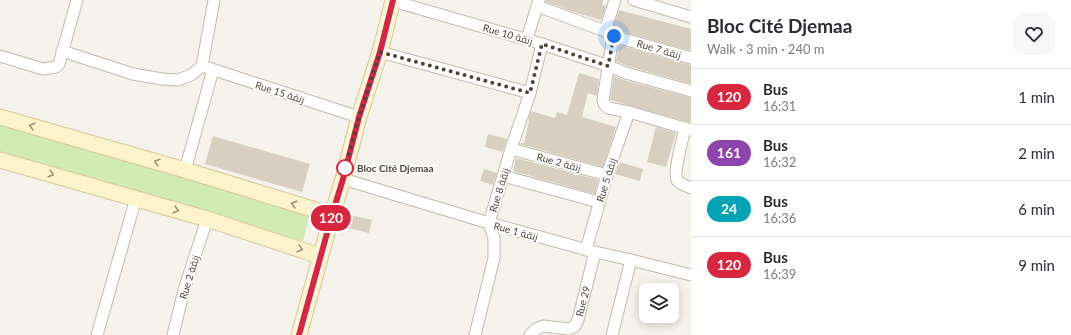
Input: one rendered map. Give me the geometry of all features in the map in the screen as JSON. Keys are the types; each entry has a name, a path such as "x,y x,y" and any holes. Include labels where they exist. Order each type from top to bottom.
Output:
{"street":[{"path":"0,56 43,69 56,67 59,64 77,0"},
{"path":"185,170 207,68 214,0"},
{"path":"303,334 320,256 343,179 359,117 380,52 393,0"},
{"name":"Rue 10 زنقة","path":"393,0 527,39 626,73 691,91"},
{"path":"615,0 609,34 608,66 603,100 604,104 608,108 628,112 688,129 676,168 676,175 677,180 691,188"},
{"path":"634,0 691,17"},
{"path":"527,39 538,3"},
{"name":"Rue 7 زنقة","path":"538,3 609,34 691,58"},
{"name":"Rue 8 زنقة","path":"475,335 494,258 494,238 489,223 511,149 530,93 542,44"},
{"path":"62,51 133,74 162,79 178,80 207,68"},
{"path":"380,52 530,93"},
{"name":"Rue 15 زنقة","path":"207,68 359,117"},
{"name":"Rue 5 زنقة","path":"591,251 599,202 628,112"},
{"path":"0,117 185,170 332,215"},
{"name":"Rue 2 زنقة","path":"511,149 607,175"},
{"path":"0,161 207,219 320,256"},
{"path":"503,176 599,202"},
{"name":"Rue 1 زنقة","path":"343,179 489,223 591,251 691,275"},
{"path":"97,335 136,198"},
{"name":"Rue 2 زنقة","path":"173,335 184,290 207,219"},
{"name":"Rue 29","path":"530,335 536,329 543,326 569,328 575,326 578,320 591,251"},
{"path":"612,335 631,260"}],"green space":[{"path":"0,121 184,178 310,213 303,241 208,216 0,155"}],"building":[{"path":"546,0 603,0 602,5 606,6 601,20 546,2"},
{"path":"619,10 691,29 691,51 616,30 613,28"},
{"path":"619,45 691,65 691,84 628,66 616,61"},
{"path":"579,73 599,79 597,96 588,93 582,117 616,127 603,167 520,144 524,143 531,111 555,118 557,112 567,115"},
{"path":"614,76 691,98 691,123 610,100"},
{"path":"656,127 676,133 666,167 647,162"},
{"path":"488,134 507,139 503,152 485,147"},
{"path":"213,136 310,164 302,192 205,164"},
{"path":"516,158 598,180 595,194 513,171"},
{"path":"619,162 643,169 640,181 615,174"},
{"path":"484,169 497,173 493,185 480,181"},
{"path":"351,215 372,220 369,233 348,228"}],"bus line":[{"name":"120","path":"299,335 359,117 380,52 393,0"}],"place":[{"name":"Bloc Cité Djemaa","path":"345,168"}],"route":[{"path":"345,168 359,117 380,52 530,93 542,44 608,66 614,36"}]}
